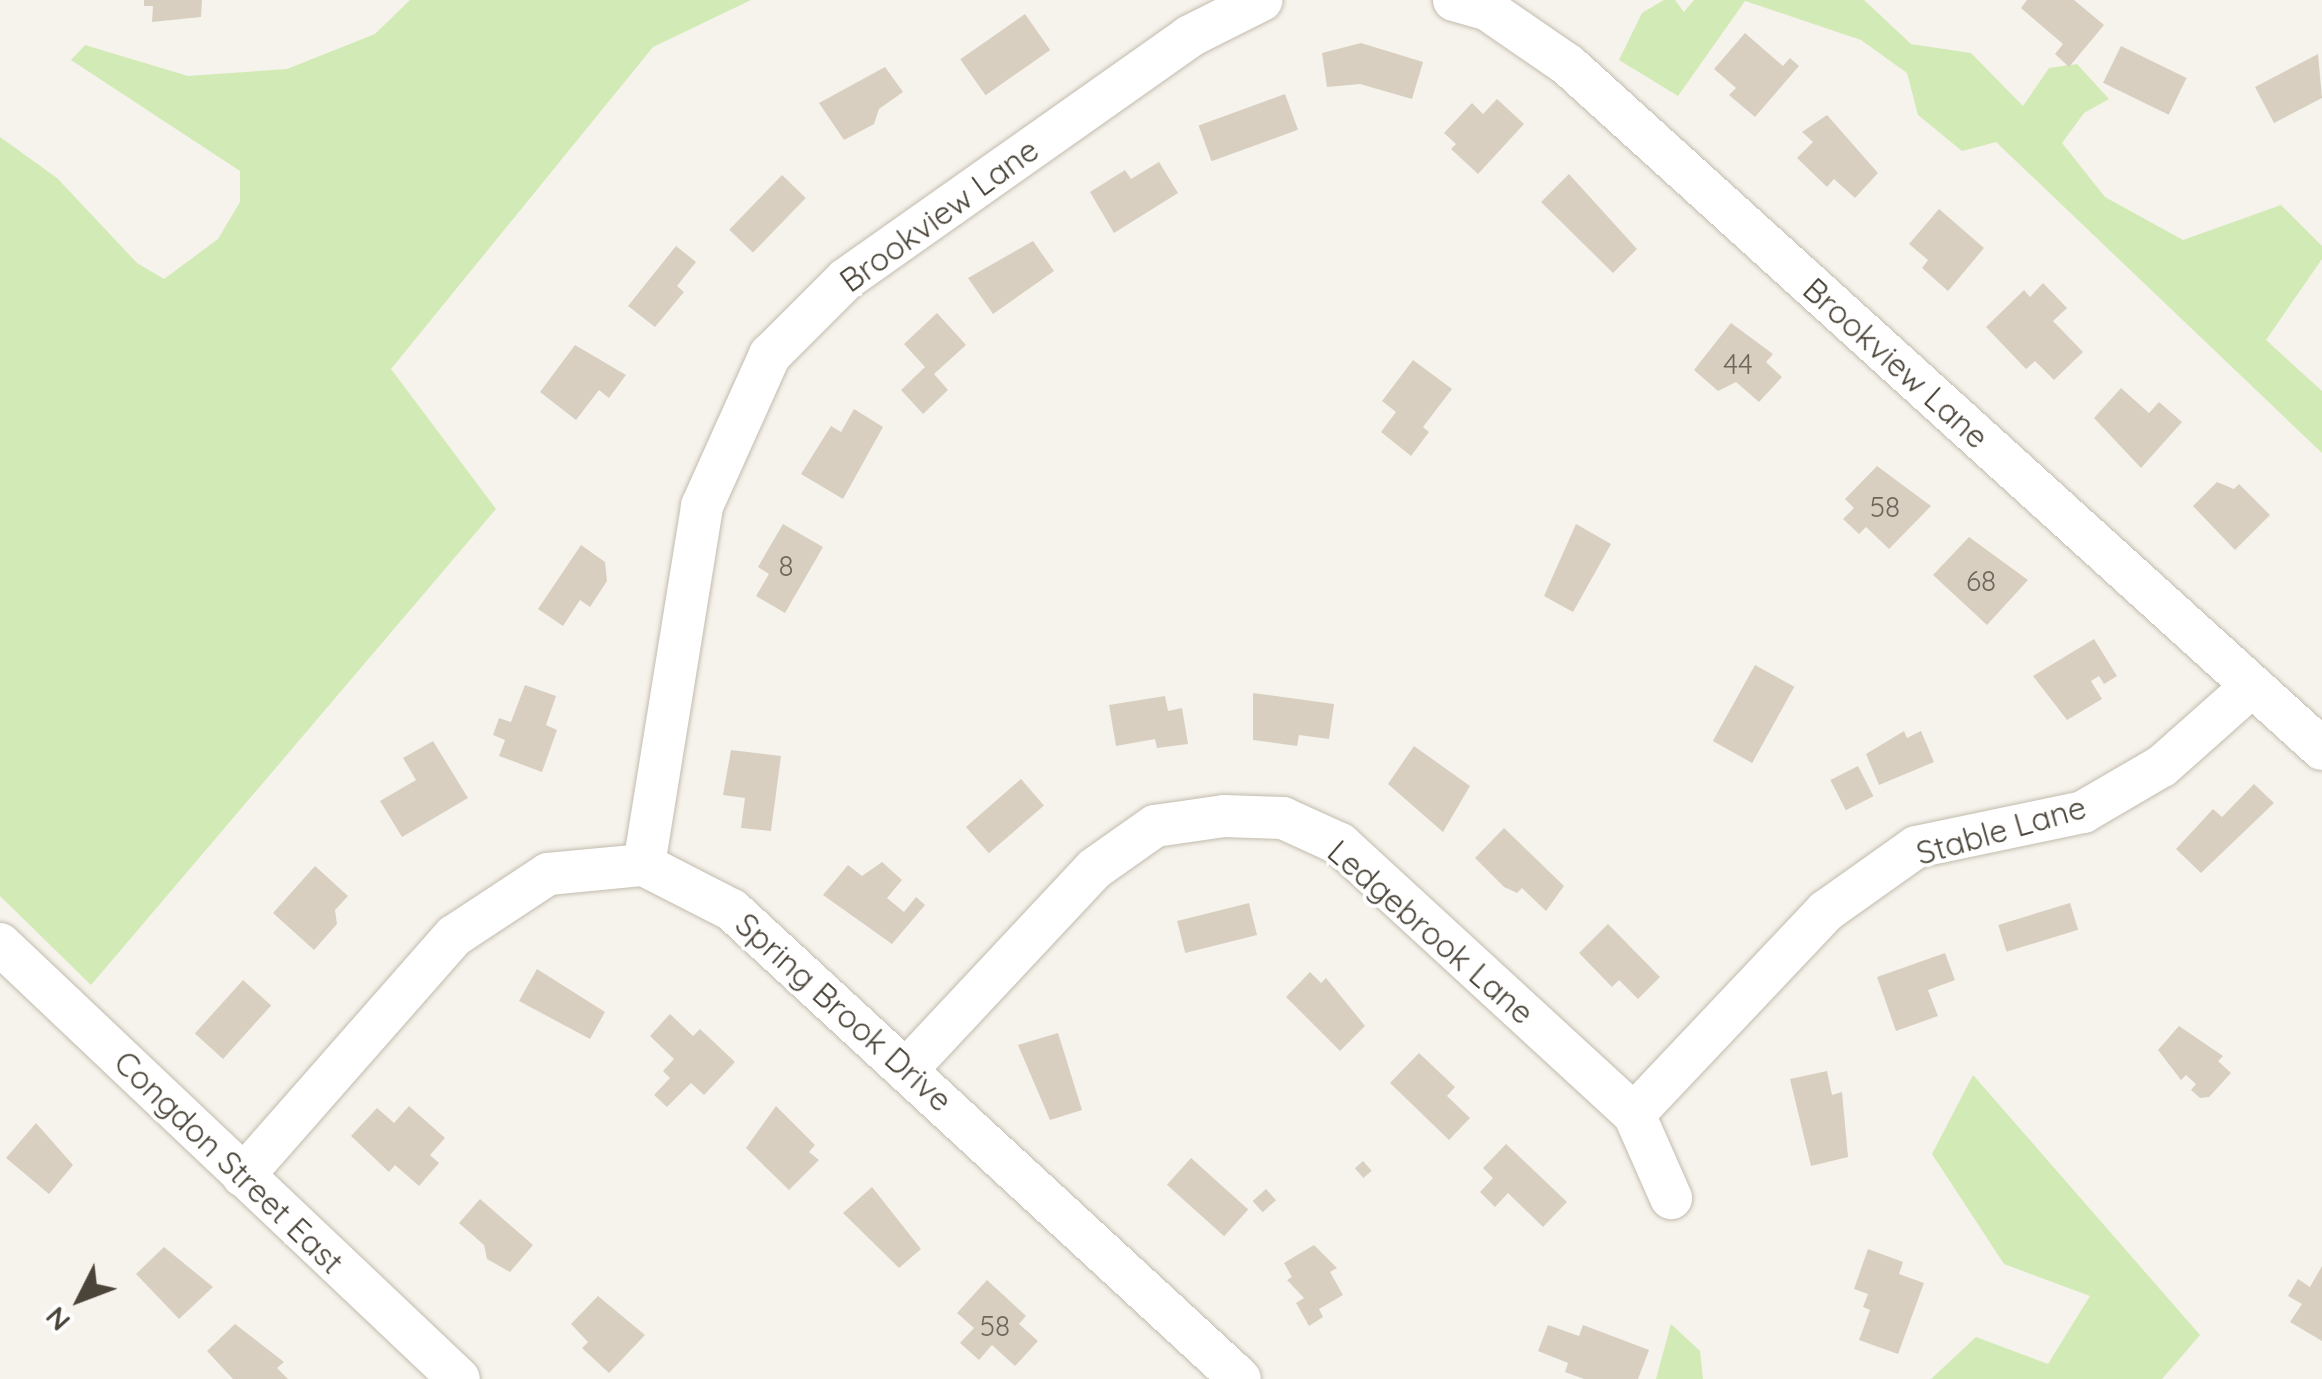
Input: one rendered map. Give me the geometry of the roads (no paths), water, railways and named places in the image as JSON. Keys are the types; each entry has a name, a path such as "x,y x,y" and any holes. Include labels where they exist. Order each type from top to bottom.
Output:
{"street":[{"name":"Brookview Lane","path":"644,864 702,506 770,355 846,280 1190,36 1262,0"},
{"name":"Brookview Lane","path":"1454,0 1488,10 1568,65 2322,749"},
{"name":"Stable Lane","path":"1634,1114 1826,911 1916,847 2082,812 2162,766 2252,686"},
{"name":"Ledgebrook Lane","path":"908,1069 1094,869 1155,826 1224,816 1283,818 1340,844 1634,1114 1671,1198"},
{"name":"Spring Brook Drive","path":"644,864 732,910 1240,1379"},
{"path":"243,1176 454,936 548,874 644,864"},
{"name":"Congdon Street East","path":"0,944 459,1379"}]}
